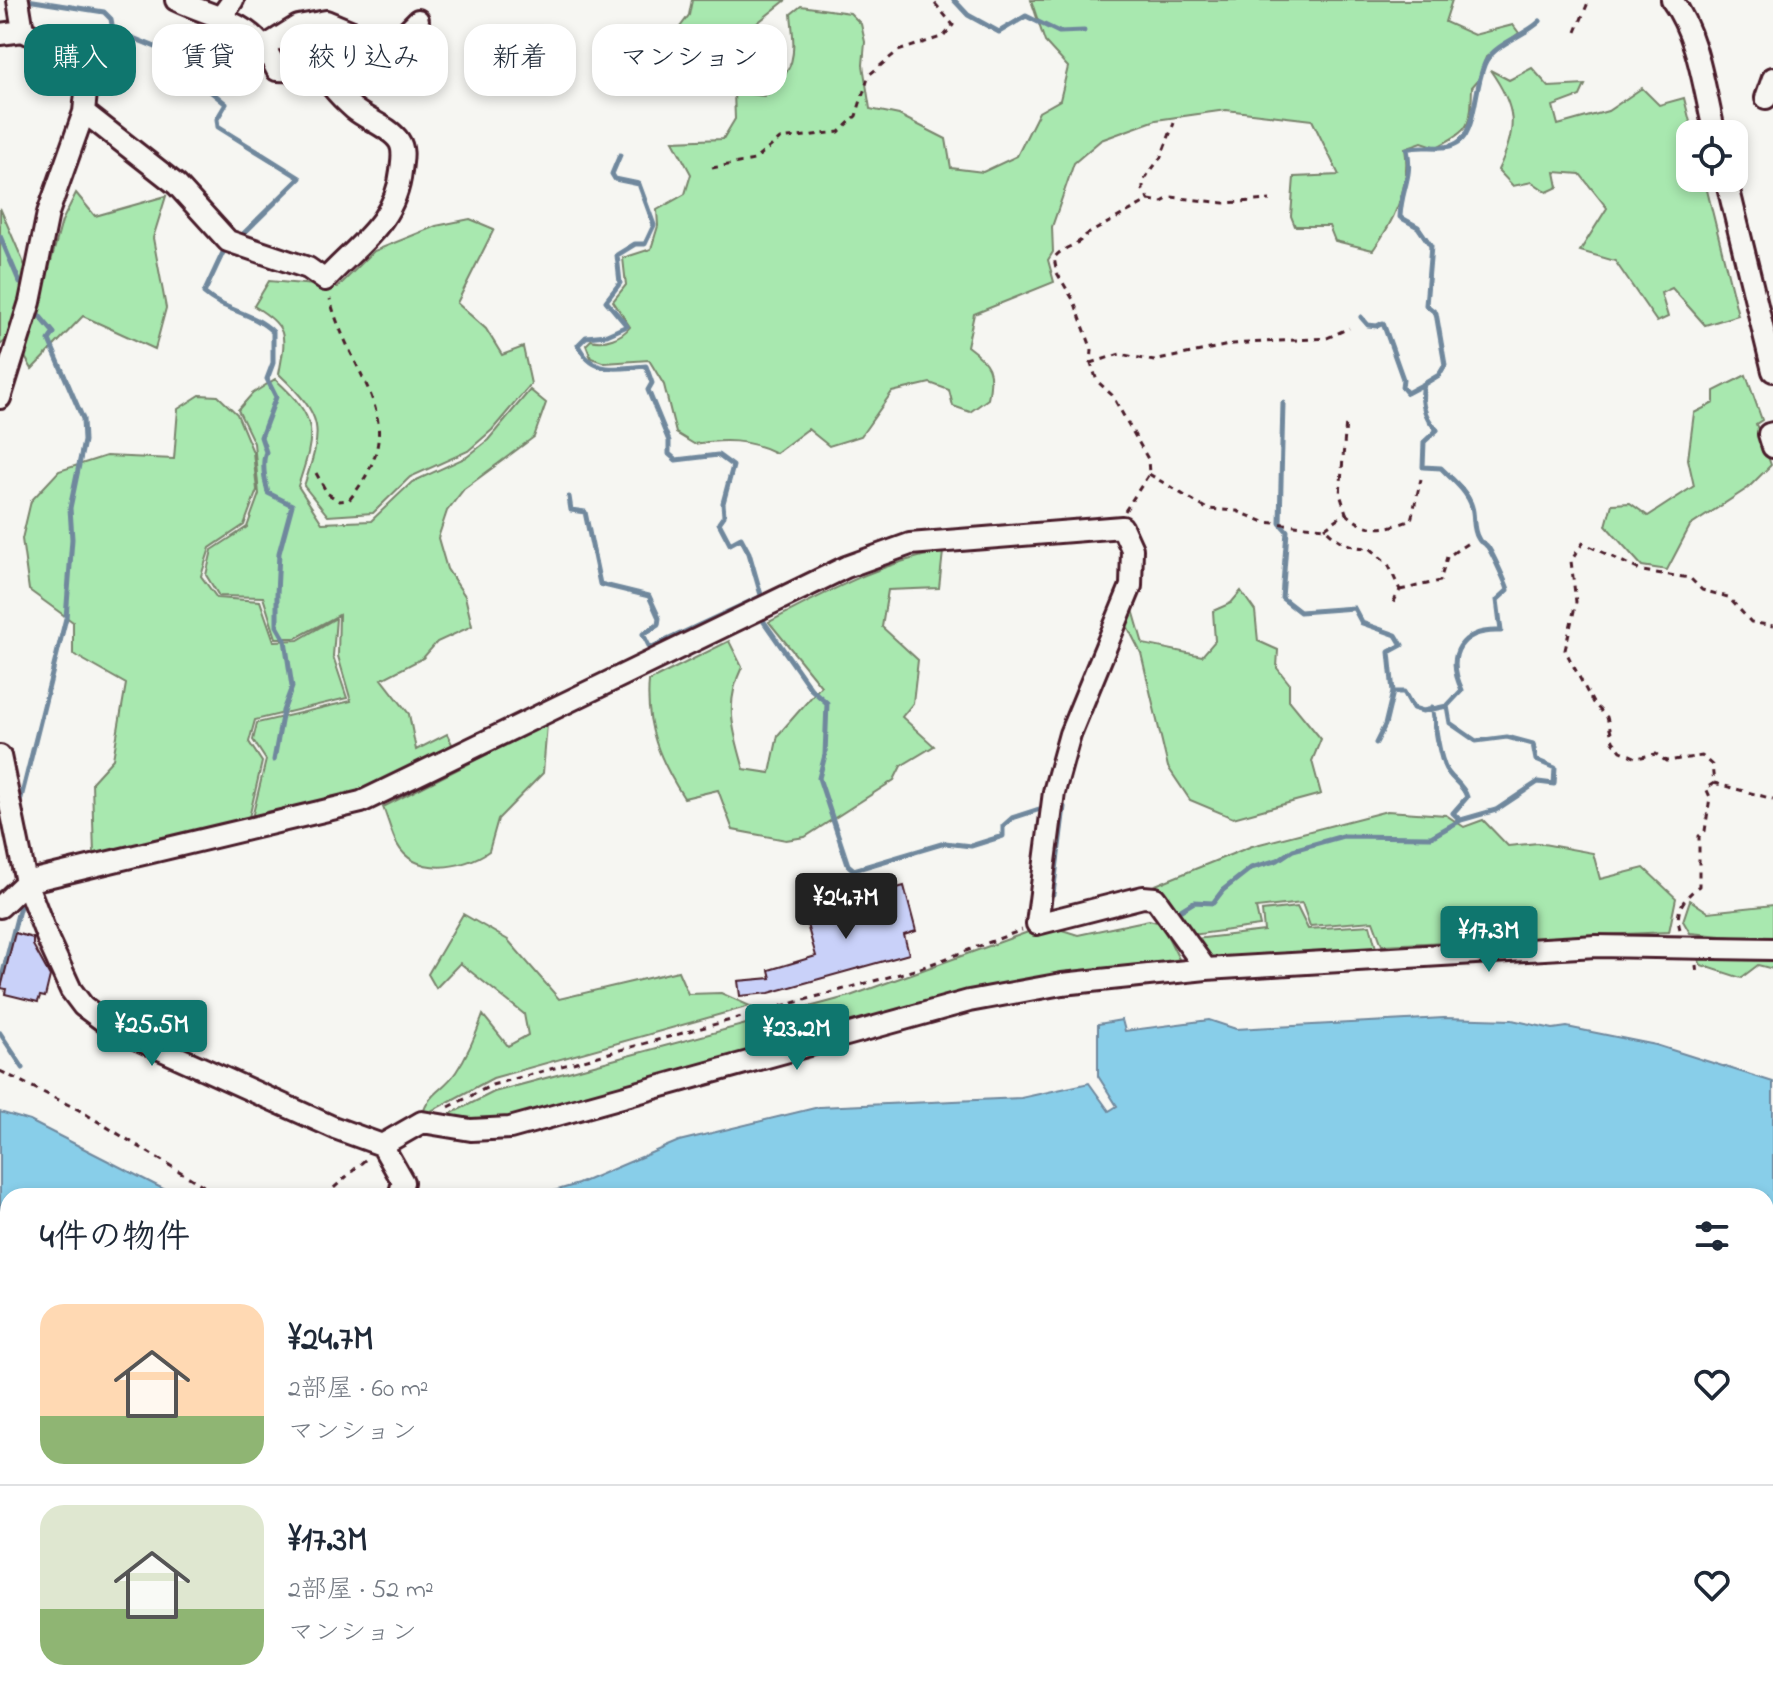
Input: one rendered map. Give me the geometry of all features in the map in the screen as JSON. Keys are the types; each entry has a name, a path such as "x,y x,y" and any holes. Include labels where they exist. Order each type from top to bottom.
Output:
{"street":[{"path":"18,0 23,31"},
{"path":"84,112 177,185 228,241 308,268 325,280 382,225 399,191 403,149 397,138 352,108 327,77 313,71 277,70 266,46 227,8 176,0"},
{"path":"1672,0 1684,16 1693,42 1712,120"},
{"path":"266,46 298,26 326,21 362,36 386,35 408,42 409,29 418,20"},
{"path":"0,34 23,31 59,49 83,69 87,83 84,112 48,213 30,302 0,398"},
{"path":"1766,98 1773,78"},
{"path":"1729,192 1773,371"},
{"path":"1773,433 1769,434 1773,447"},
{"path":"0,907 26,882 361,802 846,567 910,544 1122,527 1132,549 1131,586 1107,639 1062,763 1054,792 1037,924 1143,897 1155,898 1206,969"},
{"path":"0,756 26,882 71,990 83,1006 113,1028 335,1128 382,1145 403,1182 401,1188"},
{"path":"382,1145 422,1122 443,1128 510,1128 969,1001 1062,984 1206,969 1596,946 1773,949"}],"path":[{"path":"712,168 754,160 780,139 839,132 856,116 869,75 898,51 944,36 953,25 932,0"},
{"path":"1576,32 1589,0"},
{"path":"1149,200 1143,190 1143,181 1161,157 1174,123"},
{"path":"1122,527 1126,506 1149,474 1148,459 1112,395 1097,381 1091,363 1092,350 1074,301 1057,273 1054,258 1062,248 1081,242 1086,235 1149,200 1162,202 1171,197 1224,203 1270,200"},
{"path":"316,473 327,493 339,501 349,500 364,483 381,440 380,418 345,341 325,280"},
{"path":"1091,363 1120,354 1154,361 1233,344 1327,338 1349,328"},
{"path":"1346,422 1340,494 1346,513 1367,528 1392,527 1411,520 1421,479"},
{"path":"1149,474 1207,509 1237,511 1264,522 1325,528 1346,513"},
{"path":"1325,528 1334,538 1355,548 1370,548 1388,564 1400,590"},
{"path":"1393,603 1400,590 1440,581 1447,557 1468,543"},
{"path":"1714,783 1712,765 1702,756 1666,761 1656,754 1637,758 1621,751 1613,741 1607,717 1593,703 1588,687 1565,650 1576,602 1571,561 1583,543 1642,571 1690,578 1702,590 1728,597 1751,622 1773,626"},
{"path":"1692,947 1678,925 1685,898 1699,886 1699,836 1705,831 1710,797 1706,788 1714,783 1773,799"},
{"path":"422,1122 492,1085 918,969 1037,924"},
{"path":"0,1071 79,1110 207,1188"},
{"path":"334,1188 382,1145"}],"green space":[{"path":"692,0 786,0 756,24 682,24 689,15"},
{"path":"1031,0 1452,0 1445,22 1474,35 1513,25 1519,33 1486,57 1478,80 1472,87 1471,111 1462,131 1437,147 1422,142 1405,148 1406,175 1400,202 1373,250 1335,241 1329,226 1295,226 1291,216 1294,177 1339,175 1312,120 1226,110 1156,120 1101,140 1074,163 1052,227 1053,252 1048,260 1054,282 974,314 967,346 985,363 990,381 988,399 970,412 953,406 949,390 930,383 892,392 861,436 829,446 808,429 776,453 736,441 694,444 676,433 664,385 649,360 605,363 591,358 586,345 591,340 613,339 630,327 613,301 626,285 623,258 651,249 658,226 657,210 685,194 691,174 673,141 723,139 735,119 734,96 787,96 787,72 793,50 791,14 801,6 850,13 861,24 870,109 899,115 946,139 951,168 983,172 1017,156 1039,112 1060,100 1068,67 1045,42"},
{"path":"1532,68 1549,87 1585,85 1580,96 1553,106 1558,125 1608,111 1642,88 1659,105 1684,98 1690,120 1676,120 1676,192 1707,192 1738,315 1705,325 1672,288 1661,293 1668,317 1657,322 1615,261 1580,251 1607,208 1580,174 1555,172 1558,187 1547,192 1532,182 1513,186 1498,170 1509,142 1510,107 1490,70 1509,80"},
{"path":"76,193 95,216 166,196 153,238 166,308 155,349 83,316 32,369 25,357 62,221"},
{"path":"0,208 29,275 13,335 0,345"},
{"path":"470,219 494,229 457,303 486,329 502,355 523,347 531,384 492,430 468,451 410,477 373,513 328,516 304,486 317,437 312,413 279,374 283,341 279,327 254,306 269,281 338,287 374,251 436,226"},
{"path":"1746,375 1762,420 1756,424 1771,465 1748,488 1690,526 1667,570 1642,566 1606,526 1612,504 1630,503 1648,516 1694,486 1688,459 1694,413 1714,403 1714,391"},
{"path":"275,379 300,405 310,427 308,452 298,486 322,523 371,521 412,482 467,457 488,440 530,390 546,403 534,437 464,489 447,511 438,538 447,569 465,596 472,626 437,642 423,658 382,679 409,714 416,750 447,734 456,752 351,798 251,822 266,760 253,740 257,723 351,701 338,656 339,615 296,638 276,638 263,597 219,596 206,575 212,550 247,527 259,494 254,443 238,410 252,394"},
{"path":"200,395 218,396 237,414 253,452 257,490 244,525 210,548 201,576 217,598 260,601 274,641 298,640 336,618 333,656 347,698 255,720 249,742 262,762 248,822 94,856 92,782 113,759 126,684 73,654 73,622 29,590 22,539 31,501 59,471 106,456 174,459 178,409"},
{"path":"943,552 939,588 888,590 882,627 918,660 913,703 902,717 934,746 901,766 894,780 805,837 786,840 733,830 718,790 684,798 656,742 649,713 649,681 729,641 742,667 733,693 732,718 744,769 770,773 778,735 821,686 769,622 875,571"},
{"path":"1241,591 1255,611 1258,641 1278,650 1277,668 1289,683 1289,700 1321,739 1312,761 1321,794 1233,818 1190,800 1168,767 1141,653 1123,618 1131,603 1143,644 1202,656 1215,641 1213,611 1231,603"},
{"path":"547,724 543,773 498,819 489,851 467,862 440,867 415,862 405,855 395,840 383,807"},
{"path":"1387,811 1446,815 1464,827 1483,820 1508,846 1538,843 1593,853 1600,879 1644,868 1676,898 1669,932 1382,945 1373,921 1310,926 1302,903 1256,908 1260,926 1192,935 1153,886 1252,846"},
{"path":"1690,900 1708,912 1773,905 1773,941 1690,933 1683,921"},
{"path":"1297,907 1308,929 1370,925 1376,948 1208,960 1195,939 1264,931 1262,911"},
{"path":"463,914 508,940 559,999 678,971 688,994 721,993 750,1006 493,1078 422,1116 428,1101 460,1065 483,1015 508,1046 528,1035 524,1014 460,963 436,988 428,974"},
{"path":"1149,920 1161,923 1180,961 1095,972 928,1005 515,1117 484,1122 442,1118 494,1092 850,996 1031,931 1049,926 1078,935"},
{"path":"1695,953 1773,958 1773,969 1758,965 1741,978 1701,965"}],"water":[{"path":"1444,1018 1512,1020 1553,1029 1567,1027 1656,1045 1773,1082 1773,1188 564,1188 679,1141 819,1107 1021,1098 1089,1083 1109,1111 1117,1106 1098,1076 1098,1024 1122,1020 1125,1031 1209,1020 1236,1029"},
{"path":"0,1112 30,1121 161,1188 0,1188"}],"building":[{"path":"904,886 916,931 904,935 909,954 769,993 740,996 738,981 771,978 769,970 816,956 804,914"},
{"path":"15,933 33,938 33,945 50,976 45,997 40,996 38,1002 5,994 6,989 1,988"}],"waterway":[{"path":"27,0 104,12 111,19 113,30 158,48 226,104 217,119 218,127 300,178 238,239"},
{"path":"954,0 968,15 999,32 1026,16 1059,32 1084,31"},
{"path":"1447,706 1462,690 1455,665 1460,646 1476,634 1501,631 1497,600 1508,590 1489,549 1476,534 1467,496 1441,468 1423,467 1424,442 1437,430 1424,409 1424,384 1439,375 1445,365 1436,313 1426,305 1431,246 1418,227 1400,217 1409,168 1407,149 1448,146 1460,141 1469,126 1486,61 1497,49 1540,21"},
{"path":"620,155 612,174 615,179 639,184 654,225 645,244 635,244 617,255 620,283 606,301 627,326 607,335 586,337 578,345 584,355 598,366 646,366 652,383 648,390 669,441 669,454 676,460 718,455 733,466 723,503 724,516 719,523 730,544 741,538 749,553 763,602"},
{"path":"0,236 20,283"},
{"path":"227,244 204,293 220,304 257,320 273,332 273,363 267,379 276,397 261,437 266,452 264,472 268,493 292,505 279,553 277,594 277,626 285,640 292,687 283,711 274,760"},
{"path":"19,806 66,618 72,539 70,508 84,441 83,419 49,340 54,333 38,314"},
{"path":"1361,317 1368,325 1383,323 1403,379 1402,387 1407,393 1424,384"},
{"path":"1181,910 1194,902 1213,903 1223,890 1251,868 1278,860 1293,850 1343,836 1431,837 1461,820 1496,810 1538,782 1554,784 1555,768 1536,760 1533,744 1507,737 1476,741 1450,723 1447,706 1423,711 1413,708 1404,692 1393,692 1389,652 1402,645 1396,635 1362,623 1354,608 1300,612 1282,598 1287,531 1280,523 1283,403"},
{"path":"569,497 571,510 585,512 600,584 649,596 659,618 658,625 643,634 650,648 764,595"},
{"path":"763,612 764,622 811,689 827,703 825,755 819,778 848,865 854,870 945,843 971,846 1003,836 1003,826 1012,818 1046,807"},
{"path":"1376,743 1385,725 1393,692"},
{"path":"1432,707 1444,765 1467,797 1453,813 1460,820"},
{"path":"1053,894 1064,807 1056,807"},
{"path":"0,984 21,902"},
{"path":"0,1033 23,1068"}]}
